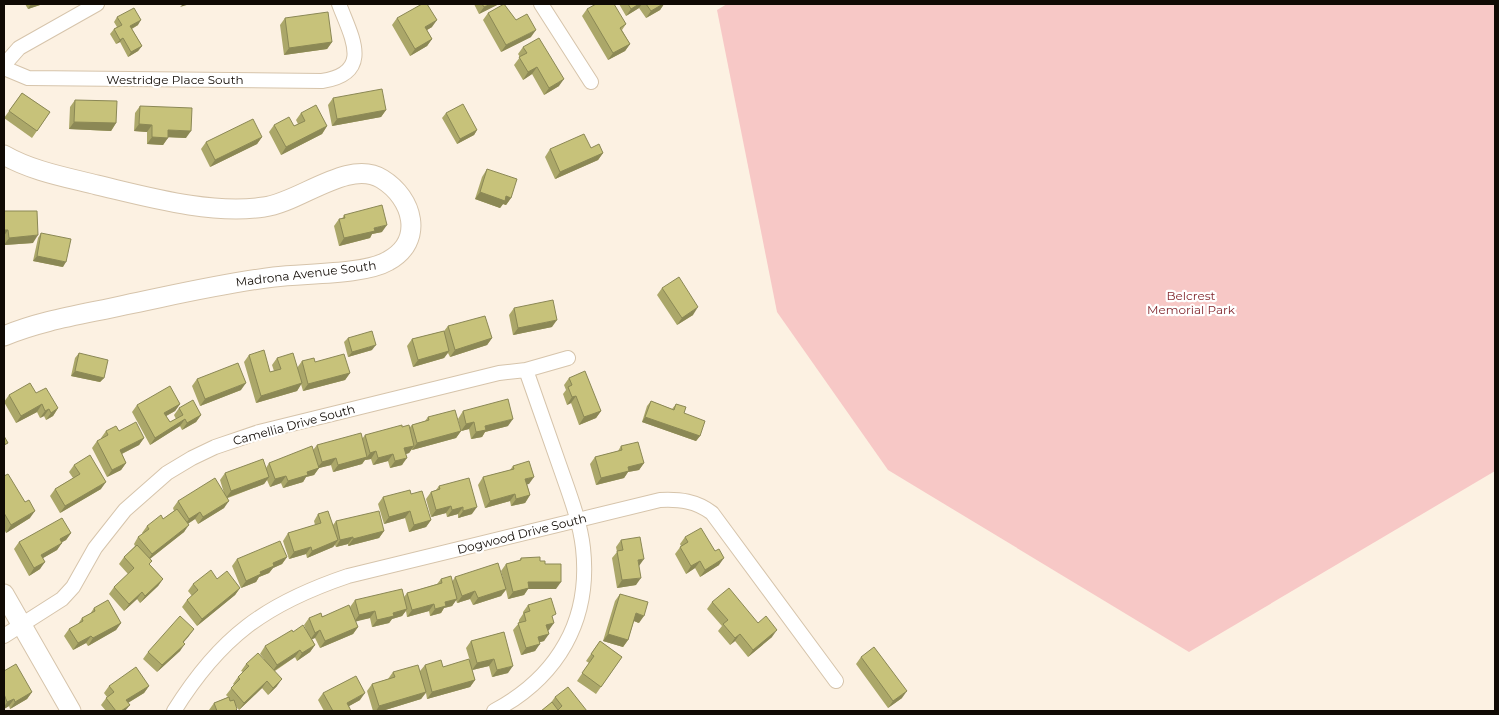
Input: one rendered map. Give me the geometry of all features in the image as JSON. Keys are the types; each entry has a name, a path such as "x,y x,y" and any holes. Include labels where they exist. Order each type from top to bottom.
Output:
{"main road":[{"name":"Madrona Avenue South","path":"4,155 42,171 158,200 237,208 263,208 278,204 338,178 367,174 378,176 396,191 408,211 412,230 410,240 397,256 376,267 273,277 206,288 64,318 4,336"},
{"path":"4,594 70,711"}],"street":[{"path":"4,66 19,48 97,4"},
{"name":"Westridge Place South","path":"4,66 28,78 322,81 337,79 347,73 356,50 339,4"},
{"path":"547,6 591,82"},
{"name":"Camellia Drive South","path":"4,636 62,599 73,586 95,548 125,510 167,473 192,458 215,447 259,432 499,373 526,370 568,358"},
{"path":"494,711 516,698 551,668 566,646 574,627 584,576 583,547 577,521 526,370"},
{"name":"Dogwood Drive South","path":"174,711 200,671 248,624 283,601 314,587 348,576 660,500 677,499 702,505 712,513 836,681"}],"green space":[{"name":"Belcrest Memorial Park","path":"727,4 1495,4 1495,471 1189,652 888,470 777,312 717,10"}],"building":[{"path":"422,4 427,4 437,20 425,27 432,39 415,49 397,18"},
{"path":"504,4 516,20 527,14 536,30 506,45 488,13"},
{"path":"596,4 614,4 626,24 620,28 630,44 613,53 587,9"},
{"path":"628,4 639,4 631,9"},
{"path":"646,4 663,4 651,11"},
{"path":"134,8 141,20 130,26 142,46 131,52 123,38 120,40 114,29 122,25 117,17"},
{"path":"328,12 332,42 289,48 285,18"},
{"path":"539,38 564,79 549,88 537,67 528,72 519,57 527,53 523,47"},
{"path":"382,89 386,110 337,119 333,98"},
{"path":"22,93 50,112 37,131 9,111"},
{"path":"75,100 117,101 116,123 74,122"},
{"path":"463,104 477,130 460,139 446,113"},
{"path":"316,105 327,126 286,147 274,125 289,117 294,126 305,121 301,113"},
{"path":"140,106 192,108 191,131 168,130 168,138 152,137 152,125 139,124"},
{"path":"253,119 262,137 215,160 206,142"},
{"path":"584,134 591,148 599,144 603,153 560,172 550,149"},
{"path":"487,169 517,179 511,198 506,196 505,201 480,192"},
{"path":"382,205 387,225 374,228 375,231 344,238 339,219 345,218 344,215"},
{"path":"4,211 37,211 38,235 9,238 8,230 4,230"},
{"path":"41,233 71,239 66,262 37,256"},
{"path":"679,277 698,307 682,318 662,288"},
{"path":"553,300 557,320 518,328 514,308"},
{"path":"485,316 492,338 455,350 448,326"},
{"path":"372,331 376,345 352,352 348,338"},
{"path":"444,331 449,351 418,360 412,339"},
{"path":"264,350 270,372 281,369 277,358 293,353 302,383 261,396 249,355"},
{"path":"79,353 108,360 104,378 75,371"},
{"path":"344,354 350,373 308,384 302,361 314,358 315,362"},
{"path":"238,363 246,383 205,399 197,379"},
{"path":"585,371 601,411 584,417 576,396 572,397 568,387 572,385 569,378"},
{"path":"30,383 36,393 46,388 58,408 51,413 49,409 45,411 42,404 21,416 9,395"},
{"path":"170,386 180,404 164,413 170,422 183,415 179,408 193,400 201,415 187,423 185,419 155,438 137,405"},
{"path":"508,399 513,419 485,426 486,430 476,432 474,422 466,424 463,411"},
{"path":"651,401 674,410 676,404 686,407 684,413 705,421 700,436 645,417"},
{"path":"455,410 461,431 417,443 412,425 429,420 428,417"},
{"path":"136,422 144,438 120,450 126,463 112,470 97,441 108,435 106,431 116,426 119,431"},
{"path":"402,425 402,427 409,425 414,446 404,448 407,458 395,461 393,454 378,458 376,451 370,453 365,435"},
{"path":"361,433 367,457 338,465 336,458 322,462 317,445"},
{"path":"4,436 8,443 4,445"},
{"path":"638,442 644,463 628,467 629,471 601,478 595,457 622,450 621,446"},
{"path":"312,446 319,468 307,472 308,475 288,481 286,476 275,479 269,463"},
{"path":"90,455 106,482 65,506 55,489 80,474 74,465"},
{"path":"263,459 269,477 231,491 225,473"},
{"path":"529,461 534,477 525,479 530,495 516,499 515,494 490,501 483,477 514,469 513,466"},
{"path":"8,474 25,502 29,500 35,511 11,525 4,513 4,476"},
{"path":"215,478 229,501 203,517 200,512 189,519 178,501"},
{"path":"469,478 477,507 463,511 463,507 452,510 451,506 436,510 431,492 440,489 439,486"},
{"path":"410,490 411,494 422,491 431,520 414,525 410,511 389,517 383,497"},
{"path":"177,509 189,525 152,554 138,537 149,529 147,526 161,515 163,519"},
{"path":"328,511 338,540 312,551 311,547 294,552 288,533 321,523 318,514"},
{"path":"379,511 384,531 353,539 353,537 340,540 336,521"},
{"path":"62,518 71,533 60,539 62,543 41,555 45,562 34,568 19,542"},
{"path":"701,528 715,551 719,549 724,558 705,570 700,561 691,566 680,547 688,542 685,537"},
{"path":"640,537 644,559 638,560 641,578 622,580 617,551 623,550 621,540"},
{"path":"280,541 287,557 273,563 274,566 246,581 237,559"},
{"path":"137,545 152,561 149,564 163,579 145,596 142,592 129,604 114,587 134,568 124,557"},
{"path":"540,557 540,561 545,561 545,564 561,564 561,582 528,582 529,588 513,592 506,564 521,560 521,558"},
{"path":"498,563 506,589 478,598 475,591 462,596 455,577"},
{"path":"211,570 217,579 227,571 240,588 202,619 187,600 198,590 193,584"},
{"path":"451,576 457,599 445,602 446,606 435,609 434,604 412,610 407,593 442,583 441,579"},
{"path":"729,588 758,623 766,616 777,630 753,650 740,634 735,638 723,624 728,620 712,602"},
{"path":"402,589 407,609 393,613 394,616 377,620 375,611 359,615 355,600"},
{"path":"620,594 648,602 644,616 636,613 628,640 608,634"},
{"path":"551,598 556,614 552,616 554,623 546,625 549,634 538,637 540,644 526,648 518,623 526,621 524,613 530,611 528,605"},
{"path":"108,600 121,623 93,638 91,636 78,643 69,629 83,621 82,618 95,611 94,608"},
{"path":"349,605 358,627 325,641 320,630 315,633 309,618 321,613 322,617"},
{"path":"180,616 194,629 183,642 185,644 162,665 148,652"},
{"path":"303,625 315,645 302,653 300,650 277,665 265,646"},
{"path":"504,632 513,666 497,670 494,659 477,663 471,641"},
{"path":"600,641 622,657 601,687 582,673 594,656 591,654"},
{"path":"874,647 907,691 893,701 861,657"},
{"path":"258,653 282,679 273,688 267,681 244,703 231,688 240,679 238,677 249,666 246,664"},
{"path":"469,659 475,680 432,692 425,665 441,660 443,667"},
{"path":"16,664 32,692 15,702 14,699 7,702 4,694 4,671"},
{"path":"418,665 426,692 379,706 372,684 395,677 393,672"},
{"path":"136,667 149,686 126,700 130,705 121,711 116,711 106,698 114,692 109,686"},
{"path":"356,676 365,693 347,703 351,711 333,711 323,693"},
{"path":"568,687 587,711 541,711 552,702 558,710 562,706 555,697"},
{"path":"229,697 230,701 234,700 237,709 235,711 217,711 214,703"}]}
